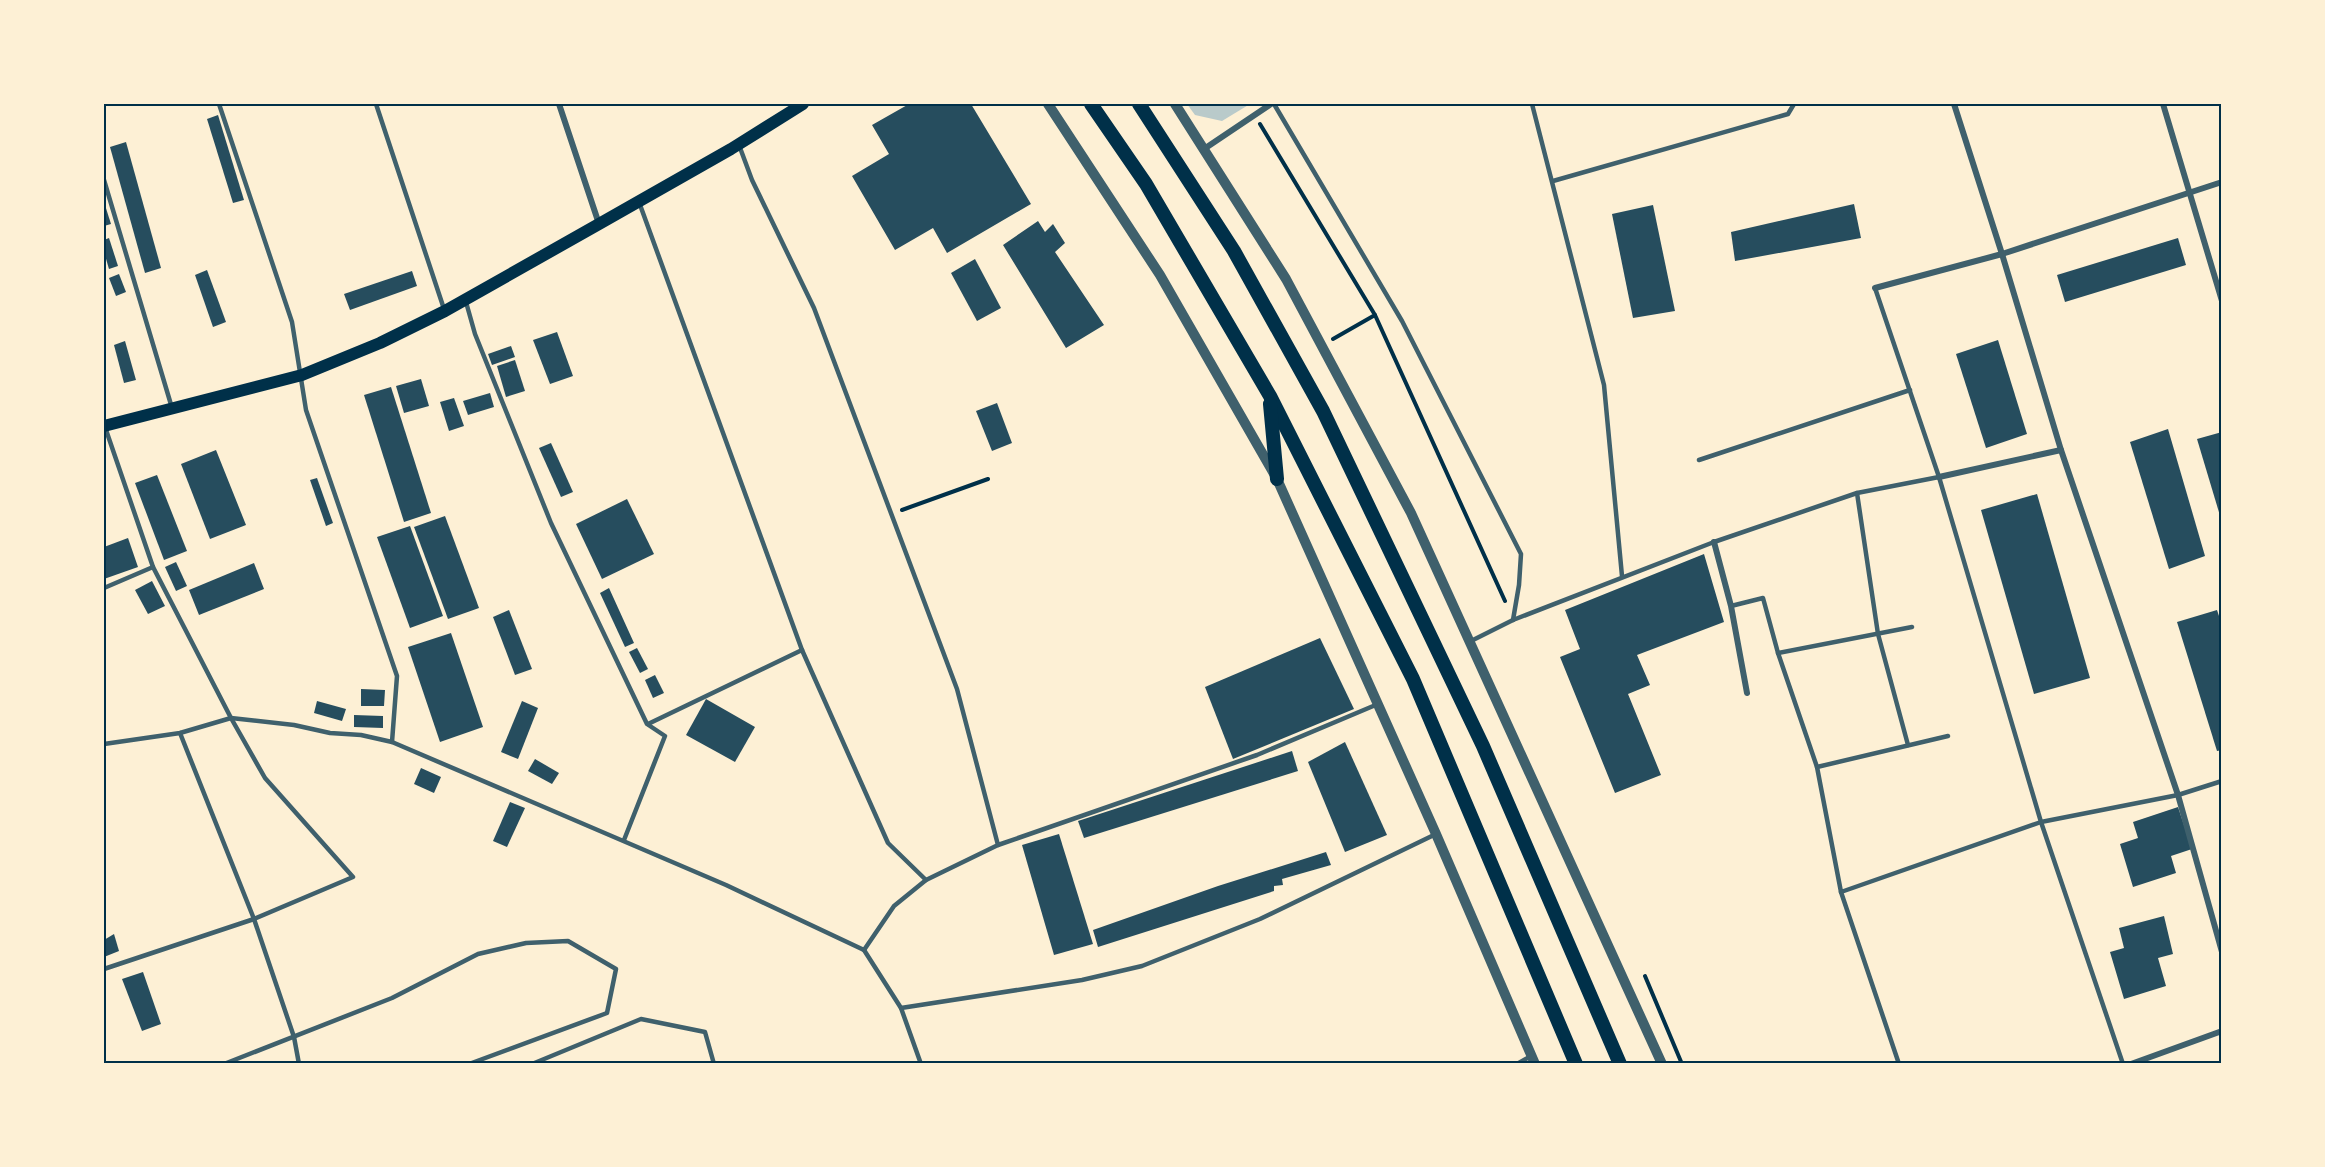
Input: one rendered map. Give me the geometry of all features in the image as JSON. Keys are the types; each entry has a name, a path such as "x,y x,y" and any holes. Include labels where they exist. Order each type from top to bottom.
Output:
{"main road":[{"path":"104,426 302,375 380,343 465,300 731,149 803,104"},
{"path":"1091,104 1146,184 1270,396 1413,679 1576,1064"},
{"path":"1139,104 1234,251 1323,411 1483,746 1620,1064"},
{"path":"1270,396 1277,479"}],"street":[{"path":"559,104 599,224"},
{"path":"1048,104 1160,275 1277,479 1436,834 1533,1060"},
{"path":"1175,104 1292,289 1411,513 1662,1064"},
{"path":"1204,148 1273,104"},
{"path":"1954,104 2061,450 2178,795 2222,952"},
{"path":"2163,104 2222,301"},
{"path":"1875,288 2002,254 2222,182"},
{"path":"1939,477 2061,450"},
{"path":"1714,542 1731,606 1748,693"},
{"path":"2131,1064 2222,1031"}],"lane":[{"path":"219,104 292,322 306,410 397,676 392,742"},
{"path":"376,104 445,311"},
{"path":"1273,104 1402,321 1521,554 1513,620"},
{"path":"1532,104 1604,385 1622,576"},
{"path":"1553,180 1788,114 1794,104"},
{"path":"738,143 752,180 814,308 957,689 998,845"},
{"path":"104,180 172,408"},
{"path":"639,200 802,650 888,843 926,880"},
{"path":"1875,288 1939,477 2041,822 2123,1064"},
{"path":"465,300 475,334 551,523 647,724 665,736 624,840"},
{"path":"1699,460 1910,390"},
{"path":"104,426 153,567 231,718 265,778 353,877 254,919 104,969"},
{"path":"1471,641 1513,620 1714,542 1857,493 1939,477"},
{"path":"1857,493 1878,634 1908,745"},
{"path":"104,588 153,567"},
{"path":"1731,606 1763,598 1778,653 1817,768 1841,892 1899,1064"},
{"path":"1778,653 1912,627"},
{"path":"647,724 802,650"},
{"path":"864,950 894,906 926,880 998,845 1257,755 1378,704"},
{"path":"104,744 180,734 231,718 294,725 392,742 624,840 864,950 901,1008 921,1064"},
{"path":"180,734 254,919 294,1037 298,1064"},
{"path":"1817,768 1948,736"},
{"path":"1841,892 2041,822 2178,795 2222,781"},
{"path":"901,1008 1082,980 1142,966 1260,919 1436,834"},
{"path":"224,1064 392,998 478,954 526,943 568,941 616,969 607,1013 469,1064"},
{"path":"532,1064 641,1019 705,1032 714,1064"},
{"path":"1516,1064 1533,1060"}],"path":[{"path":"1254,115 1351,273"},
{"path":"1375,315 1513,620"},
{"path":"890,515 988,479"},
{"path":"1645,976 1682,1064"}],"shaded area":[{"path":"1187,104 1250,104 1222,121 1195,115"}],"building":[{"path":"909,104 971,104 1031,204 947,253 933,228 895,250 852,176 889,154 872,125"},
{"path":"218,115 244,200 233,203 207,119"},
{"path":"126,142 161,268 145,273 110,147"},
{"path":"104,202 111,224 104,226"},
{"path":"1854,204 1861,238 1735,261 1731,232"},
{"path":"1653,205 1675,311 1633,318 1612,214"},
{"path":"1038,221 1045,232 1053,224 1065,243 1055,252 1104,325 1066,348 1003,245"},
{"path":"109,238 118,266 109,269 104,252 104,240"},
{"path":"2178,238 2186,265 2065,302 2057,275"},
{"path":"975,259 1001,308 977,321 951,273"},
{"path":"207,270 226,322 213,327 195,275"},
{"path":"412,271 417,286 350,310 344,294"},
{"path":"119,274 126,292 116,296 109,278"},
{"path":"557,332 573,376 550,384 533,340"},
{"path":"1998,340 2027,434 1986,448 1956,354"},
{"path":"125,341 136,380 124,383 114,345"},
{"path":"511,346 515,357 492,365 488,354"},
{"path":"515,360 525,391 506,397 497,366"},
{"path":"421,379 429,406 404,413 396,386"},
{"path":"391,387 431,513 404,522 364,395"},
{"path":"490,393 494,407 468,415 463,401"},
{"path":"454,398 464,426 449,431 440,402"},
{"path":"997,403 1012,443 992,451 976,411"},
{"path":"2168,429 2205,556 2169,569 2130,442"},
{"path":"2222,432 2222,519 2221,519 2197,439"},
{"path":"551,443 573,492 561,497 539,448"},
{"path":"216,450 246,525 210,539 181,464"},
{"path":"157,475 187,551 164,560 135,483"},
{"path":"317,478 333,523 326,526 310,480"},
{"path":"2037,494 2090,678 2034,694 1981,510"},
{"path":"627,499 654,554 602,579 576,524"},
{"path":"445,516 479,608 448,619 414,527"},
{"path":"410,526 443,616 410,628 377,537"},
{"path":"128,538 138,567 104,579 104,547"},
{"path":"1704,554 1724,622 1637,655 1650,685 1628,694 1661,775 1615,793 1560,657 1580,649 1565,610"},
{"path":"176,562 187,586 176,591 165,567"},
{"path":"254,563 264,589 199,615 189,590"},
{"path":"152,581 165,606 148,614 135,590"},
{"path":"609,588 634,643 625,647 600,593"},
{"path":"509,610 532,669 515,675 493,617"},
{"path":"2217,610 2222,625 2222,750 2217,751 2177,622"},
{"path":"451,633 483,727 440,742 408,647"},
{"path":"1320,638 1354,709 1233,759 1205,687"},
{"path":"637,648 648,669 640,673 629,652"},
{"path":"655,675 664,693 653,698 645,680"},
{"path":"361,689 385,690 384,706 361,706"},
{"path":"706,699 755,727 735,762 686,735"},
{"path":"317,701 346,709 342,721 314,713"},
{"path":"522,701 538,708 518,759 501,752"},
{"path":"354,715 383,716 383,728 354,727"},
{"path":"1345,742 1387,835 1345,852 1308,762"},
{"path":"1292,751 1298,771 1084,838 1078,821"},
{"path":"535,759 559,773 552,784 528,771"},
{"path":"421,768 441,777 434,793 414,784"},
{"path":"510,802 525,808 507,847 493,841"},
{"path":"2178,807 2192,849 2171,856 2176,873 2133,887 2120,844 2138,838 2133,822"},
{"path":"1059,834 1093,944 1054,955 1022,845"},
{"path":"1326,852 1331,865 1282,879 1283,885 1274,886 1274,891 1098,947 1093,930 1218,886"},
{"path":"2164,916 2173,954 2158,958 2166,986 2124,999 2110,952 2124,948 2119,928"},
{"path":"114,934 119,951 104,957 104,940"},
{"path":"143,972 161,1024 142,1031 122,979"}]}
